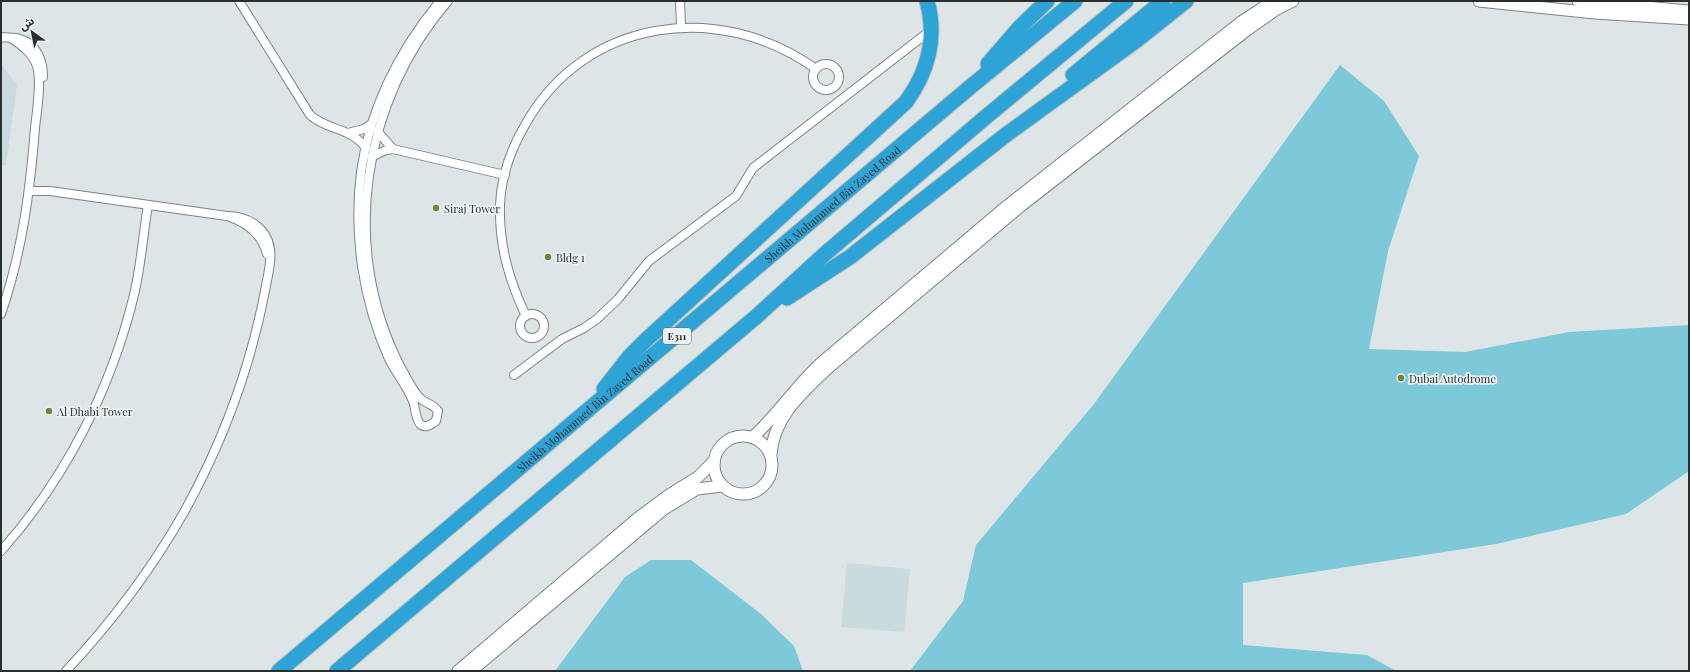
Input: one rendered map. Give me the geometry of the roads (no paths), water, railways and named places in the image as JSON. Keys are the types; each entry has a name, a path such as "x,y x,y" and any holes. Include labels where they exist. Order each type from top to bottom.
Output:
{"highway":[{"path":"584,414 638,347 906,102 914,92 925,69 931,44 931,30 927,1"},
{"path":"969,88 1013,34 1047,1"},
{"name":"Sheikh Mohammed Bin Zayed Road","path":"279,671 969,88 1075,1"},
{"path":"337,671 757,316 826,253 1126,1"},
{"path":"1007,134 1162,1"},
{"path":"757,316 840,265 1007,134 1137,40 1186,1"}],"street":[{"path":"239,1 310,115 318,122 348,132 366,148"},
{"path":"440,1 406,47 392,72 371,124 361,172 358,220 362,268 366,291 377,329 390,360 413,400 417,422 426,426 436,421 438,411 435,407 419,397 400,367 385,332 371,280 366,246 366,194 371,157 377,131 394,85 405,62 431,22 448,1"},
{"path":"680,1 682,25"},
{"path":"753,437 774,416 804,379 820,363 977,230 1241,22 1273,1"},
{"path":"714,461 714,470 722,486 728,491 744,495 759,490 771,476 773,467 771,455 772,438 787,411 802,393 828,368 1022,205 1247,30 1277,9 1293,1"},
{"path":"1479,1 1573,6 1689,20"},
{"path":"1578,1 1689,11"},
{"path":"526,316 513,290 504,262 500,231 500,204 505,175 516,142 533,111 555,83 582,60 613,43 646,31 682,25 710,26 733,29 758,36 781,46 816,69"},
{"path":"514,375 562,339 594,321 618,299 649,261 736,196 753,168 931,30"},
{"path":"1,37 11,38 28,51 38,69 38,90 30,188 17,261 1,314"},
{"path":"348,132 360,130 371,124"},
{"path":"377,131 394,149"},
{"path":"371,157 394,149 505,175"},
{"path":"30,188 226,216 243,223 257,235 266,250 269,268 261,310 243,381 199,481 179,520 134,588 100,633 66,671"},
{"path":"1,550 41,501 66,461 92,414 117,350 134,294 148,205"},
{"path":"458,671 634,522 698,477 714,461 721,446 728,440 745,436 753,437 766,446 771,455"},
{"path":"471,671 664,509 697,489 722,486"}],"place":[{"name":"Siraj Tower","path":"436,208"},
{"name":"Bldg 1","path":"548,257"},
{"name":"Dubai Autodrome","path":"1401,378"},
{"name":"Al Dhabi Tower","path":"49,411"}]}
